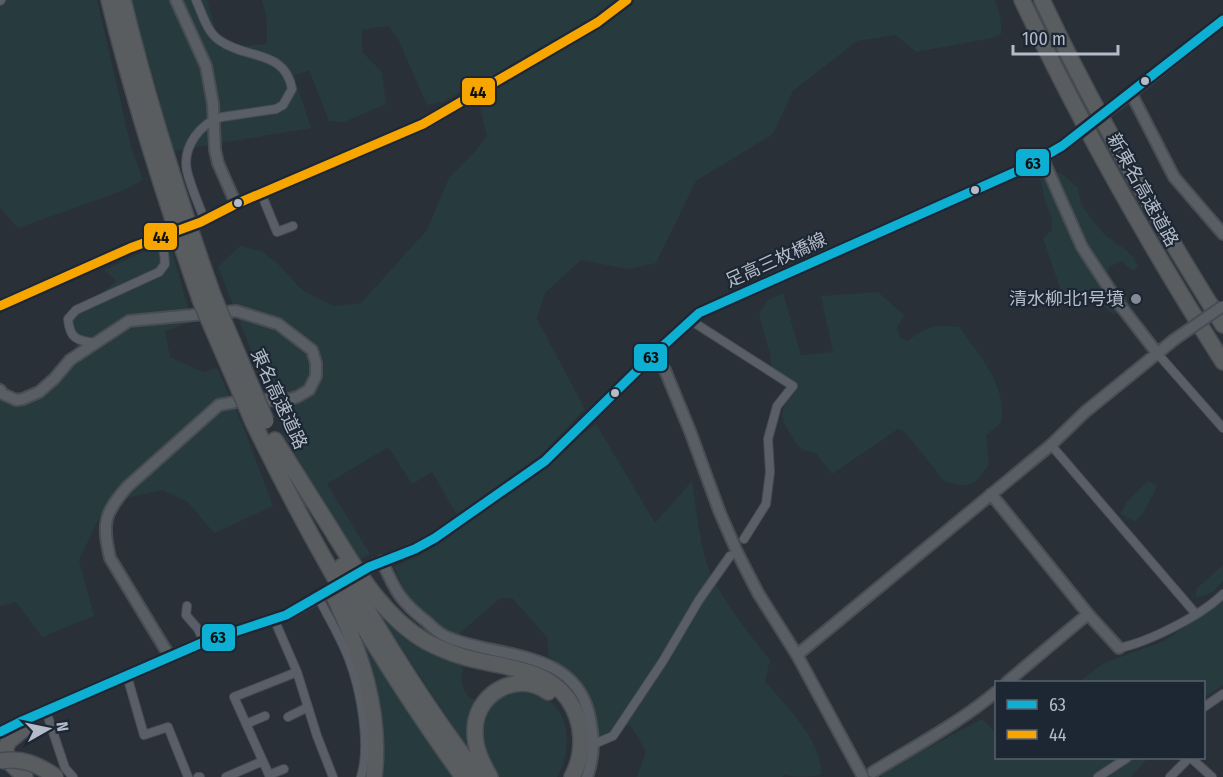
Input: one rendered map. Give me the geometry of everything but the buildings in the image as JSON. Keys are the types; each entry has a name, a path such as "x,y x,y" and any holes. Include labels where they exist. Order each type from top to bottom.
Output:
{"highway":[{"name":"東名高速道路","path":"109,0 145,138 285,488 324,561 395,679 463,777"},
{"name":"東名高速道路","path":"123,0 139,66 208,300"},
{"name":"新東名高速道路","path":"1022,0 1078,115 1115,182 1223,362"},
{"name":"新東名高速道路","path":"1042,0 1088,94 1149,202 1223,325"},
{"path":"1088,94 1196,267 1223,306"},
{"path":"1204,331 1223,367"},
{"name":"東名高速道路","path":"260,421 275,440 314,516 366,608 439,722 478,777"},
{"path":"275,440 359,575 380,602 401,623 427,642 461,657 500,664 537,675 555,686 569,700 578,720 582,743 579,765 573,777"},
{"path":"285,488 344,617 363,667 375,727 374,777"},
{"path":"490,777 482,764 476,743 474,734 476,717 490,696 502,687 519,683 543,688 556,698 567,714 574,735 574,747 564,777"},
{"path":"10,766 5,749 9,741 25,728"},
{"path":"10,766 10,760 26,761 56,777"}],"street":[{"path":"176,0 206,66 212,86 215,150 218,163 236,204"},
{"path":"196,0 208,27 218,40 271,60 283,67 290,77 292,90 283,105 276,109 237,113 214,119 196,134 187,159 187,170 203,221"},
{"path":"0,306 130,248 203,221 236,204 423,124 598,22 627,0"},
{"name":"足高三枚橋線","path":"0,732 204,642 295,611 369,567 415,549 435,538 545,461 699,313 1042,159 1062,147 1223,20"},
{"path":"1128,95 1174,177 1223,234"},
{"path":"1042,159 1082,247 1120,305 1157,353 1223,428"},
{"path":"261,193 277,232 293,226"},
{"path":"95,343 77,340 69,332 68,319 76,310 159,272 165,264 161,236"},
{"path":"797,655 1051,445 1085,412 1157,353 1223,306"},
{"path":"0,390 3,394 16,400 39,392 70,360 129,321 236,311 278,324 312,350 316,363 316,376 309,390 297,397 282,401 252,399 219,405 127,487 116,500 106,519 107,541 111,558 171,657"},
{"path":"690,320 793,386 777,406 768,439 769,479 766,504 744,539"},
{"path":"653,355 665,370 720,513 758,593 868,774 955,723 978,708 995,693"},
{"path":"1051,445 1196,614"},
{"path":"991,494 1088,614 1119,648 1133,645 1196,614 1223,594"},
{"path":"594,744 613,736 663,661 699,600 730,556"},
{"path":"382,561 400,598 443,636 537,660 563,675 582,696 588,710 594,744 587,777"},
{"path":"320,596 346,652 358,692 365,747 365,765 361,777"},
{"path":"187,606 186,615 198,629 204,642"},
{"path":"1008,681 1088,614"},
{"path":"274,619 297,672 333,777"},
{"path":"284,769 270,776 234,697 297,672"},
{"path":"127,676 144,735 168,728 188,777"},
{"path":"1205,706 1223,693"},
{"path":"288,717 308,707"},
{"path":"46,711 65,768 73,777"},
{"name":"足高三枚橋線","path":"0,742 25,728 46,711"},
{"path":"246,724 265,716"},
{"path":"1098,777 1125,759"},
{"path":"1170,777 1189,759"},
{"path":"1191,759 1212,777"},
{"path":"226,777 263,761"}],"green space":[{"path":"0,0 97,0 131,147 143,180 122,191 18,228 0,208"},
{"path":"131,0 207,0 221,48 267,44 267,20 262,0 994,0 1001,21 1001,34 992,38 916,52 896,35 857,41 793,91 773,134 696,181 656,263 628,269 581,260 545,293 536,320 585,409 547,449 516,476 459,518 432,472 412,484 388,447 327,484 370,554 357,562 286,439 218,267 240,246 261,251 278,264 302,290 333,306 361,303 427,230 449,178 487,136 478,100 472,86 442,102 427,105 398,39 388,26 362,30 362,52 382,72 386,104 344,122 329,121 309,70 294,76 311,128 174,151"},
{"path":"1060,172 1078,188 1081,204 1096,225 1134,258 1138,267 1133,271 1121,261 1109,267 1108,275 1126,296 1131,309 1125,314 1113,314 1082,291 1065,305 1060,306 1063,297 1043,238 1051,231 1052,218 1045,201 1040,176"},
{"path":"154,247 172,251 192,322 165,331 170,357 203,372 217,368 243,426 273,506 214,533 188,502 163,490 107,502 79,560 94,616 42,637 16,602 0,606 0,380 16,406 54,379 78,354 68,319 117,281 104,270"},
{"path":"878,292 904,315 897,327 900,338 907,341 932,327 943,325 960,327 996,384 1002,409 1001,423 986,435 989,465 976,481 966,486 945,482 904,431 898,429 832,474 816,453 803,450 795,442 784,423 782,415 784,405 796,387 771,365 759,314 768,300 783,293 801,355 833,352 821,296"},
{"path":"596,424 655,523 692,481 700,536 708,567 732,610 770,660 765,681 809,736 820,762 821,775 637,777 646,751 630,725 597,739 585,690 549,656 547,637 512,598 500,598 458,635 432,622 408,598 394,567 428,551"},
{"path":"1148,481 1156,485 1156,489 1143,513 1135,521 1120,514 1127,502"},
{"path":"1223,565 1223,581 1220,585 1208,594 1195,597 1197,588"},
{"path":"1223,601 1223,685 1205,696 1205,681 1080,681 1104,663 1164,641"},
{"path":"382,619 410,639 463,665 463,687 471,699 477,699 475,759"},
{"path":"355,628 395,693 454,777 379,777"},
{"path":"510,691 530,691 546,698 562,716 566,728 566,753 557,777 496,777 486,757 480,725 485,721 492,702"},
{"path":"982,719 995,732 995,759 1147,759 1131,777 882,777 880,773"}],"transit line":[{"name":"44","path":"0,306 130,248 201,222 236,204 423,124 598,22 627,0"},
{"name":"63","path":"0,732 204,642 286,615 369,567 415,549 435,538 545,461 699,313 1022,169 1062,146 1223,20"}],"place":[{"name":"清水柳北1号墳","path":"1136,299"}]}
